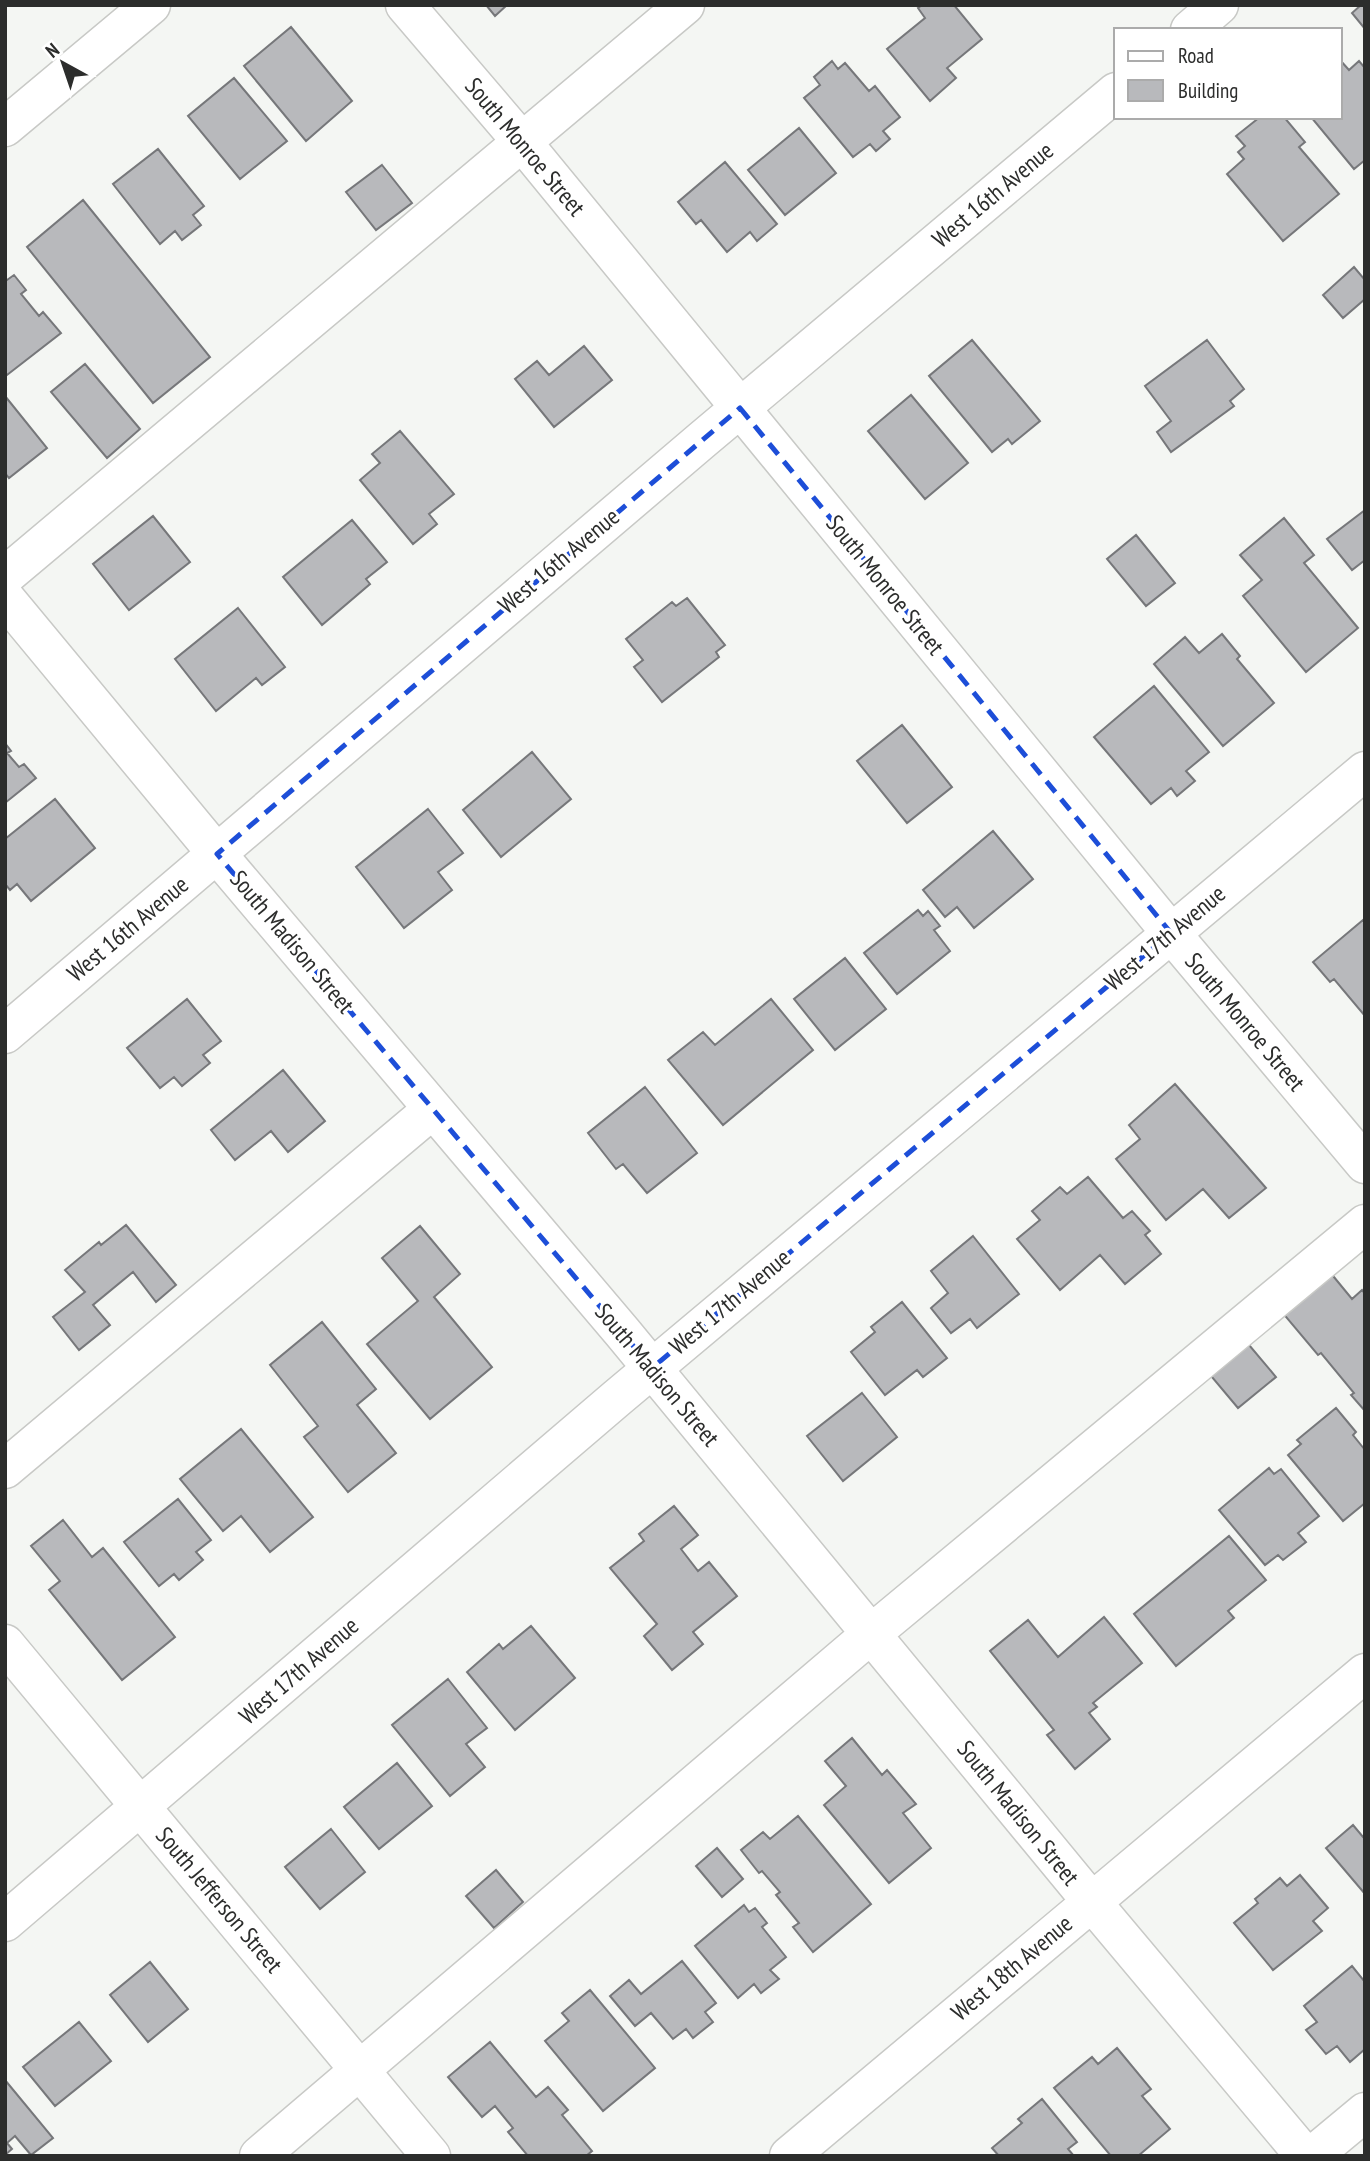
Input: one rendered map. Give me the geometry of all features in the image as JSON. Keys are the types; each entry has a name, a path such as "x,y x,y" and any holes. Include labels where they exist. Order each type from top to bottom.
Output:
{"street":[{"path":"5,127 151,5"},
{"name":"South Monroe Street","path":"405,5 523,143 1171,933 1365,1164"},
{"path":"5,576 685,5"},
{"path":"1192,28 1219,5"},
{"name":"West 16th Avenue","path":"5,1034 740,408 1114,94"},
{"name":"South Madison Street","path":"5,598 217,854 652,1368 1305,2156"},
{"name":"West 17th Avenue","path":"5,1922 652,1368 1365,771"},
{"path":"5,1469 433,1110"},
{"path":"259,2156 871,1634 1365,1224"},
{"name":"South Jefferson Street","path":"5,1644 431,2156"},
{"name":"West 18th Avenue","path":"789,2156 1365,1673"},
{"path":"1312,2156 1365,2112"}],"highlighted area":[{"path":"740,408 1171,933 652,1368 217,854"}],"building":[{"path":"486,5 507,5 495,16"},
{"path":"922,5 954,5 982,39 947,68 956,78 930,101 887,49 925,18 918,8"},
{"path":"1365,5 1365,29 1352,13"},
{"path":"291,27 352,101 306,141 244,66"},
{"path":"832,61 838,69 845,63 869,91 875,86 900,117 883,131 890,139 876,151 870,144 853,157 804,98 820,85 814,77"},
{"path":"1359,61 1365,68 1365,160 1354,169 1313,119 1342,119 1342,62 1349,70"},
{"path":"234,78 287,141 240,179 188,116"},
{"path":"1257,119 1286,119 1305,142 1299,147 1339,194 1283,241 1227,174 1244,159 1238,152 1245,146 1236,136"},
{"path":"799,128 836,173 785,215 748,170"},
{"path":"158,149 204,206 193,215 201,225 182,240 175,231 160,244 113,184"},
{"path":"725,162 777,224 757,241 750,232 727,252 701,220 696,224 678,202"},
{"path":"382,165 412,203 376,230 346,192"},
{"path":"83,200 210,357 153,403 27,247"},
{"path":"1354,267 1365,280 1365,299 1343,318 1323,295"},
{"path":"14,275 26,290 21,294 39,316 43,312 61,333 7,375 5,278 7,280"},
{"path":"972,340 1040,421 1012,444 1008,439 992,452 929,376"},
{"path":"1207,340 1244,389 1230,401 1234,406 1171,452 1157,432 1171,421 1145,386"},
{"path":"584,346 612,380 554,427 515,379 537,361 549,375"},
{"path":"85,364 140,429 107,458 51,392"},
{"path":"911,395 968,463 925,499 868,431"},
{"path":"5,396 47,448 9,478 5,473"},
{"path":"400,431 454,494 429,514 437,524 413,544 360,480 380,463 372,454"},
{"path":"1365,510 1365,560 1352,570 1327,539"},
{"path":"153,516 190,562 129,610 93,564"},
{"path":"1284,518 1314,555 1304,563 1358,628 1306,672 1243,596 1262,580 1240,555"},
{"path":"352,520 387,562 366,579 370,584 322,625 283,577"},
{"path":"1136,535 1175,583 1146,606 1107,559"},
{"path":"687,598 725,645 716,652 719,657 662,702 634,667 643,660 626,639 672,602 676,606"},
{"path":"238,608 285,667 262,685 256,678 216,711 175,659"},
{"path":"1222,634 1240,656 1237,659 1274,703 1223,746 1154,664 1185,637 1199,653"},
{"path":"1154,686 1209,752 1186,771 1195,781 1177,796 1171,788 1151,804 1094,737"},
{"path":"902,725 952,787 907,823 857,761"},
{"path":"5,743 11,751 7,753 19,767 24,764 36,778 5,803"},
{"path":"532,752 571,799 501,857 463,810"},
{"path":"55,799 95,848 31,901 17,884 10,890 5,884 5,839"},
{"path":"428,809 463,853 438,872 452,890 404,928 356,867"},
{"path":"993,831 1033,879 974,928 957,907 945,917 923,890"},
{"path":"918,910 923,916 928,911 940,926 934,930 950,951 897,994 864,953"},
{"path":"1363,920 1365,1016 1334,979 1330,982 1313,962"},
{"path":"845,958 886,1009 835,1050 794,999"},
{"path":"187,999 221,1041 203,1055 210,1063 182,1086 174,1077 160,1088 127,1048"},
{"path":"771,999 813,1050 723,1125 668,1060 703,1032 715,1045"},
{"path":"283,1070 325,1121 288,1152 271,1131 235,1160 211,1130"},
{"path":"1175,1084 1266,1188 1229,1218 1203,1189 1166,1220 1116,1159 1140,1139 1129,1125"},
{"path":"645,1087 697,1153 647,1193 623,1164 616,1169 588,1133"},
{"path":"1088,1177 1123,1218 1132,1211 1150,1231 1145,1235 1161,1254 1125,1284 1100,1255 1060,1290 1017,1239 1040,1220 1032,1211 1060,1187 1067,1194"},
{"path":"126,1225 176,1285 156,1302 133,1272 93,1305 110,1325 79,1350 53,1317 85,1292 65,1270 99,1242 101,1245"},
{"path":"420,1226 460,1274 434,1297 492,1367 430,1419 367,1344 418,1301 382,1258"},
{"path":"973,1236 1019,1294 977,1328 970,1319 951,1333 931,1308 948,1293 931,1271"},
{"path":"1329,1271 1352,1299 1362,1290 1365,1294 1365,1411 1351,1395 1354,1393 1321,1353 1318,1355 1281,1311"},
{"path":"902,1302 947,1358 923,1377 917,1370 885,1395 851,1352 875,1332 871,1327"},
{"path":"322,1322 376,1389 357,1405 396,1453 348,1492 304,1437 318,1426 270,1365"},
{"path":"1244,1339 1276,1377 1238,1408 1206,1370"},
{"path":"862,1393 897,1437 843,1481 807,1436"},
{"path":"1336,1408 1356,1432 1353,1435 1365,1450 1365,1503 1343,1521 1288,1455 1301,1444 1297,1440"},
{"path":"241,1429 313,1517 270,1552 241,1516 223,1531 180,1479"},
{"path":"1269,1468 1274,1474 1281,1469 1319,1516 1298,1533 1306,1542 1283,1560 1278,1555 1265,1565 1219,1510"},
{"path":"178,1499 211,1540 196,1552 203,1560 179,1580 174,1574 159,1586 124,1542"},
{"path":"674,1506 698,1535 681,1549 698,1571 709,1562 737,1596 693,1632 703,1644 672,1670 644,1636 657,1624 610,1568 644,1541 639,1534"},
{"path":"63,1520 92,1557 103,1548 175,1637 122,1680 49,1590 60,1581 31,1546"},
{"path":"1229,1536 1266,1580 1228,1611 1234,1618 1176,1666 1134,1614"},
{"path":"1104,1617 1142,1663 1093,1703 1097,1707 1089,1713 1110,1739 1075,1769 1047,1735 1054,1730 990,1651 1028,1620 1058,1657"},
{"path":"531,1626 575,1678 515,1730 467,1672 499,1644 503,1649"},
{"path":"448,1679 487,1728 466,1744 485,1767 450,1796 392,1725"},
{"path":"852,1738 882,1775 887,1770 916,1804 903,1813 931,1848 889,1883 824,1805 846,1786 825,1761"},
{"path":"397,1763 432,1806 379,1849 344,1807"},
{"path":"798,1816 871,1904 813,1952 793,1927 799,1923 776,1895 780,1892 762,1871 759,1873 741,1850 763,1832 770,1839"},
{"path":"1353,1825 1365,1836 1365,1894 1326,1848"},
{"path":"331,1829 365,1872 320,1909 285,1867"},
{"path":"717,1848 743,1879 722,1897 696,1866"},
{"path":"496,1870 523,1902 494,1928 466,1896"},
{"path":"1300,1875 1328,1908 1313,1921 1322,1931 1273,1970 1234,1923 1258,1903 1255,1899 1280,1878 1287,1886"},
{"path":"744,1905 749,1912 755,1908 767,1923 762,1927 786,1957 770,1970 779,1979 761,1993 754,1984 738,1998 695,1946"},
{"path":"682,1961 716,2003 705,2012 713,2022 693,2038 686,2029 673,2039 651,2013 635,2026 610,1996 629,1980 641,1994"},
{"path":"150,1962 188,2009 148,2042 110,1995"},
{"path":"1352,1966 1365,1982 1365,2049 1350,2062 1337,2046 1326,2054 1306,2030 1317,2022 1304,2006"},
{"path":"590,1990 655,2068 603,2111 545,2041 569,2021 562,2013"},
{"path":"79,2022 111,2061 55,2106 23,2067"},
{"path":"490,2042 536,2097 548,2087 568,2110 562,2115 592,2151 586,2156 528,2156 508,2132 513,2128 495,2106 482,2117 448,2077"},
{"path":"1117,2048 1151,2089 1142,2096 1170,2129 1138,2156 1111,2156 1054,2088 1092,2057 1098,2064"},
{"path":"5,2080 53,2138 31,2155 15,2136 7,2143 12,2149 5,2155"},
{"path":"1042,2099 1077,2142 1068,2149 1074,2156 999,2156 992,2148 1022,2123 1018,2119"}]}
